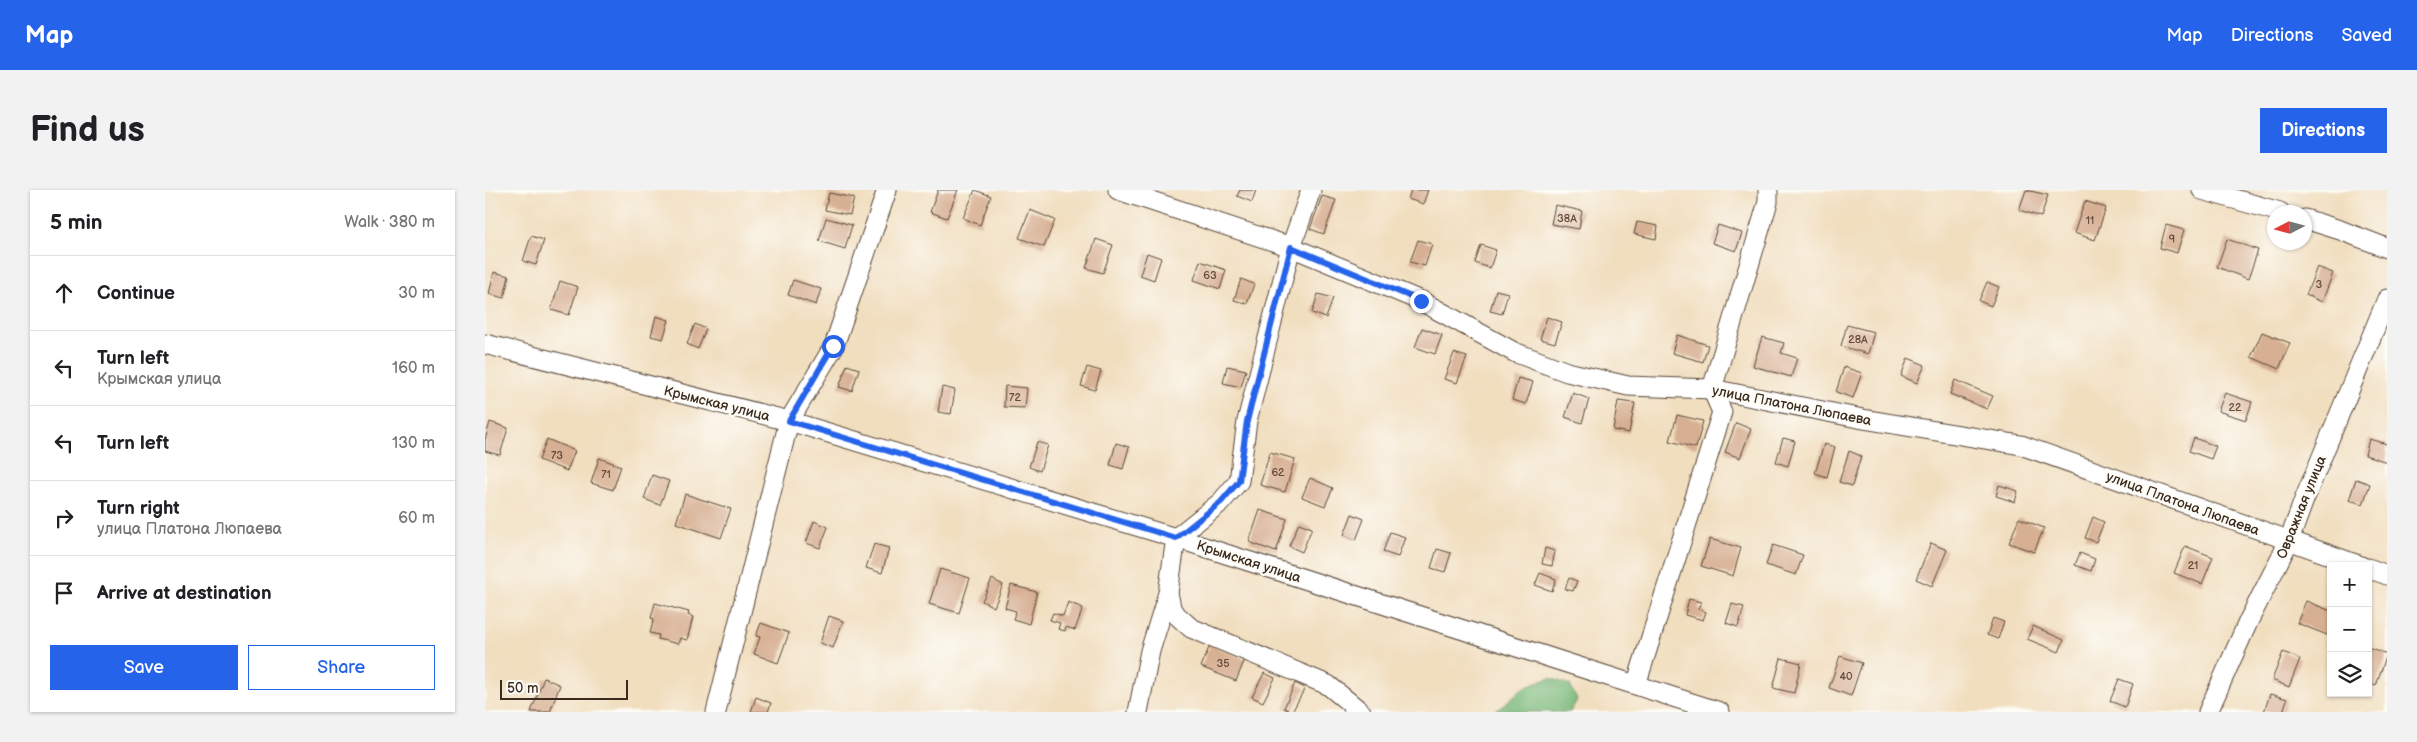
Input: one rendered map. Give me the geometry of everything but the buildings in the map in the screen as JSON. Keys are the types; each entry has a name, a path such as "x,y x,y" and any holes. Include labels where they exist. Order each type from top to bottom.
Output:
{"street":[{"path":"716,712 789,421 833,346 887,190"},
{"name":"улица Платона Люпаева","path":"1118,190 1291,247 1421,301 1514,352 1567,372 1628,386 1712,389 1863,419 2021,444 2349,562"},
{"path":"1138,712 1150,651 1168,592 1176,538 1221,502 1239,481 1247,421 1291,247 1311,190"},
{"path":"1636,685 1722,412 1712,389 1768,202 1768,190"},
{"path":"2202,190 2267,208"},
{"path":"2312,222 2340,230 2387,248"},
{"name":"Овражная улица","path":"2208,712 2248,622 2289,541 2387,299"},
{"name":"Крымская улица","path":"485,344 789,421 1176,538 1636,685 1691,708 1720,712"},
{"path":"2372,569 2387,575"},
{"path":"1168,592 1172,611 1191,628 1328,685 1361,712"}],"green space":[{"path":"1550,678 1570,685 1577,700 1570,712 1495,712 1523,688"}],"route":[{"path":"833,346 789,421 1176,538 1221,502 1239,481 1247,421 1291,247 1421,301"}]}
